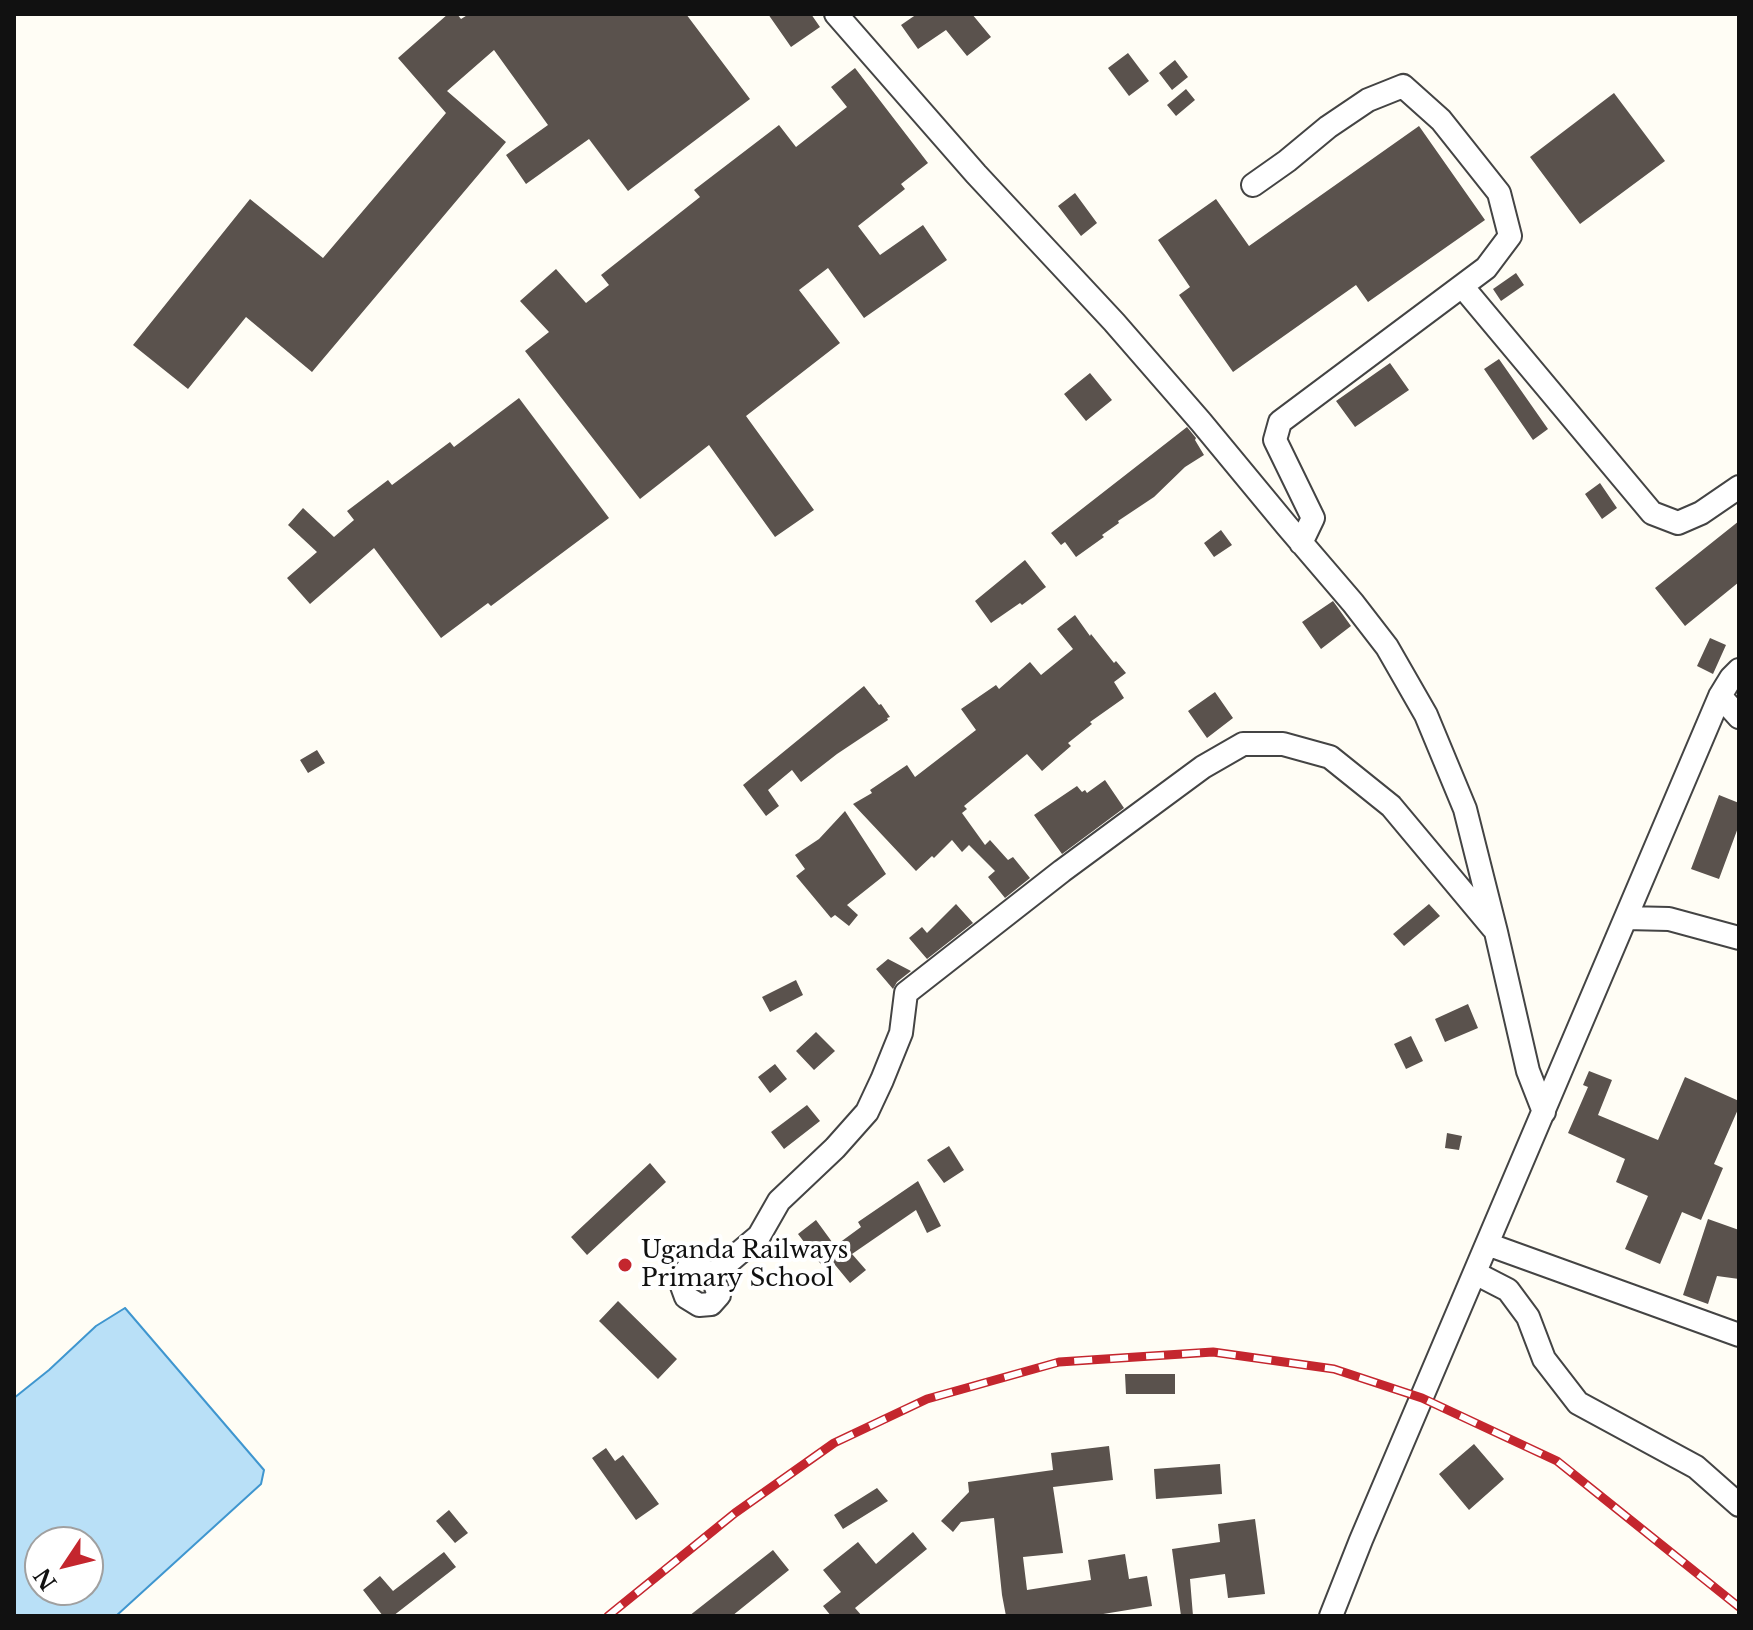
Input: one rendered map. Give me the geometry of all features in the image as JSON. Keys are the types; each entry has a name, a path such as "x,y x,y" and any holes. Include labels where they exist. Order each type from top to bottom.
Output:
{"street":[{"path":"836,14 976,174 1124,333 1387,647 1426,715 1465,809 1528,1071 1544,1112"},
{"path":"1253,185 1368,100 1403,86 1441,120 1499,193 1510,236 1486,268 1280,422 1275,440 1313,518 1301,543"},
{"path":"1462,286 1652,513 1678,523 1701,513 1739,487"},
{"path":"1331,1616 1720,696 1739,670"},
{"path":"1720,696 1739,717"},
{"path":"712,1276 759,1236 779,1201 835,1148 867,1112 901,1033 906,993 1062,871 1203,767 1243,744 1283,744 1330,757 1391,806 1496,932"},
{"path":"1626,918 1669,919 1739,938"},
{"path":"1487,1244 1739,1335"},
{"path":"1475,1273 1508,1290 1528,1317 1544,1359 1578,1403 1696,1467 1739,1505"}],"water":[{"path":"125,1308 264,1470 261,1484 116,1616 14,1616 14,1398 96,1326"}],"building":[{"path":"448,14 457,14 461,19 469,14 686,14 750,99 628,191 589,139 526,184 506,155 548,125 494,50 447,91 506,142 312,372 246,317 188,389 133,345 250,199 323,258 446,113 398,58"},
{"path":"768,14 811,14 820,27 791,47"},
{"path":"917,14 972,14 991,37 967,56 946,30 918,49 901,25"},
{"path":"1128,53 1149,81 1129,96 1108,68"},
{"path":"1175,60 1188,77 1172,90 1159,73"},
{"path":"855,68 928,163 901,184 905,189 858,226 880,255 923,225 947,260 864,318 828,268 799,290 840,343 746,416 814,510 775,537 709,445 640,499 525,351 549,332 520,301 556,269 586,303 609,285 601,275 700,197 694,190 779,125 796,147 847,107 831,87"},
{"path":"1186,89 1195,100 1176,116 1167,105"},
{"path":"1614,93 1665,161 1580,224 1530,157"},
{"path":"1419,126 1485,220 1368,302 1356,285 1233,372 1179,295 1190,287 1158,240 1216,199 1249,246"},
{"path":"1075,193 1097,223 1081,236 1058,206"},
{"path":"1516,273 1524,285 1501,301 1493,289"},
{"path":"1499,359 1548,429 1533,440 1484,369"},
{"path":"1390,363 1409,390 1355,427 1336,401"},
{"path":"1090,373 1112,400 1086,421 1064,394"},
{"path":"519,398 609,518 491,606 488,603 441,638 374,548 310,604 287,578 317,552 288,525 303,508 334,537 354,520 347,511 388,480 392,485 450,442 454,447"},
{"path":"1187,427 1204,455 1185,467 1154,497 1118,521 1102,535 1104,537 1076,557 1065,542 1061,545 1051,533"},
{"path":"1600,483 1617,508 1602,519 1585,494"},
{"path":"1739,521 1739,582 1685,626 1655,588"},
{"path":"1221,530 1232,545 1214,557 1204,543"},
{"path":"1025,560 1046,587 991,623 975,601"},
{"path":"1333,601 1351,626 1321,649 1302,622"},
{"path":"1075,615 1090,636 1126,673 1114,682 1124,698 1090,722 1092,724 1068,743 1071,746 1042,771 1027,754 964,806 967,809 962,813 985,845 990,840 1008,860 1013,857 1030,878 1005,898 988,877 995,871 969,845 962,852 952,840 916,871 853,804 907,765 915,777 976,730 961,709 996,685 999,689 1030,662 1041,675 1073,649 1057,629"},
{"path":"1710,638 1726,645 1713,674 1697,666"},
{"path":"864,686 881,704 890,717 888,720 801,782 792,770 768,790 779,806 766,816 743,785"},
{"path":"1215,692 1233,718 1207,738 1188,711"},
{"path":"317,750 325,763 308,773 300,760"},
{"path":"1105,780 1124,808 1062,854 1034,815 1077,786 1087,793"},
{"path":"1719,795 1739,803 1739,825 1719,879 1691,869"},
{"path":"845,811 886,874 847,905 858,915 849,926 835,915 831,918 796,876 805,869 795,855 819,839"},
{"path":"956,904 973,923 927,959 909,938 922,927 927,933"},
{"path":"1429,904 1440,916 1404,946 1393,934"},
{"path":"888,959 911,971 893,989 876,969"},
{"path":"796,980 803,995 770,1012 762,997"},
{"path":"1468,1004 1478,1028 1445,1042 1435,1019"},
{"path":"816,1032 835,1051 814,1070 796,1051"},
{"path":"1411,1036 1423,1061 1406,1069 1394,1044"},
{"path":"775,1064 787,1079 770,1093 758,1077"},
{"path":"1589,1071 1612,1080 1598,1115 1658,1140 1685,1077 1739,1101 1714,1164 1723,1168 1701,1220 1682,1212 1660,1264 1625,1249 1648,1196 1616,1182 1625,1159 1568,1133 1588,1087 1583,1085"},
{"path":"807,1105 820,1121 784,1149 771,1132"},
{"path":"1447,1133 1462,1136 1459,1150 1445,1148"},
{"path":"949,1146 964,1170 944,1183 927,1160"},
{"path":"650,1163 666,1182 587,1255 571,1237"},
{"path":"918,1181 941,1226 927,1233 916,1210 852,1254 866,1270 850,1283 831,1260 823,1267 798,1234 816,1220 835,1246 861,1227 858,1222"},
{"path":"1708,1219 1739,1230 1739,1279 1717,1276 1708,1304 1683,1295"},
{"path":"618,1301 677,1359 658,1379 599,1321"},
{"path":"1125,1374 1175,1374 1175,1394 1126,1394"},
{"path":"1474,1444 1504,1479 1469,1510 1439,1474"},
{"path":"1109,1446 1113,1480 1053,1487 1063,1553 1023,1557 1027,1590 1091,1580 1088,1560 1125,1554 1129,1579 1147,1576 1152,1606 1091,1616 1006,1616 994,1518 961,1522 953,1532 941,1521 969,1492 968,1482 1053,1470 1051,1453"},
{"path":"606,1448 615,1461 623,1455 659,1504 636,1520 592,1458"},
{"path":"1220,1464 1222,1494 1156,1499 1154,1469"},
{"path":"877,1488 888,1501 843,1529 834,1515"},
{"path":"449,1510 468,1533 455,1543 436,1521"},
{"path":"1255,1519 1265,1594 1228,1598 1225,1574 1190,1579 1193,1616 1181,1616 1172,1549 1220,1542 1218,1524"},
{"path":"913,1532 927,1549 855,1608 862,1616 831,1616 823,1606 841,1592 823,1570 858,1542 876,1564"},
{"path":"773,1550 789,1570 732,1616 689,1616"},
{"path":"444,1552 456,1567 393,1616 383,1616 363,1590 380,1576 393,1591"}],"railway":[{"path":"608,1616 735,1513 834,1443 927,1399 1059,1362 1213,1352 1334,1369 1422,1398 1557,1461 1739,1607"}],"place":[{"name":"Uganda Railways Primary School","path":"625,1265"}]}
